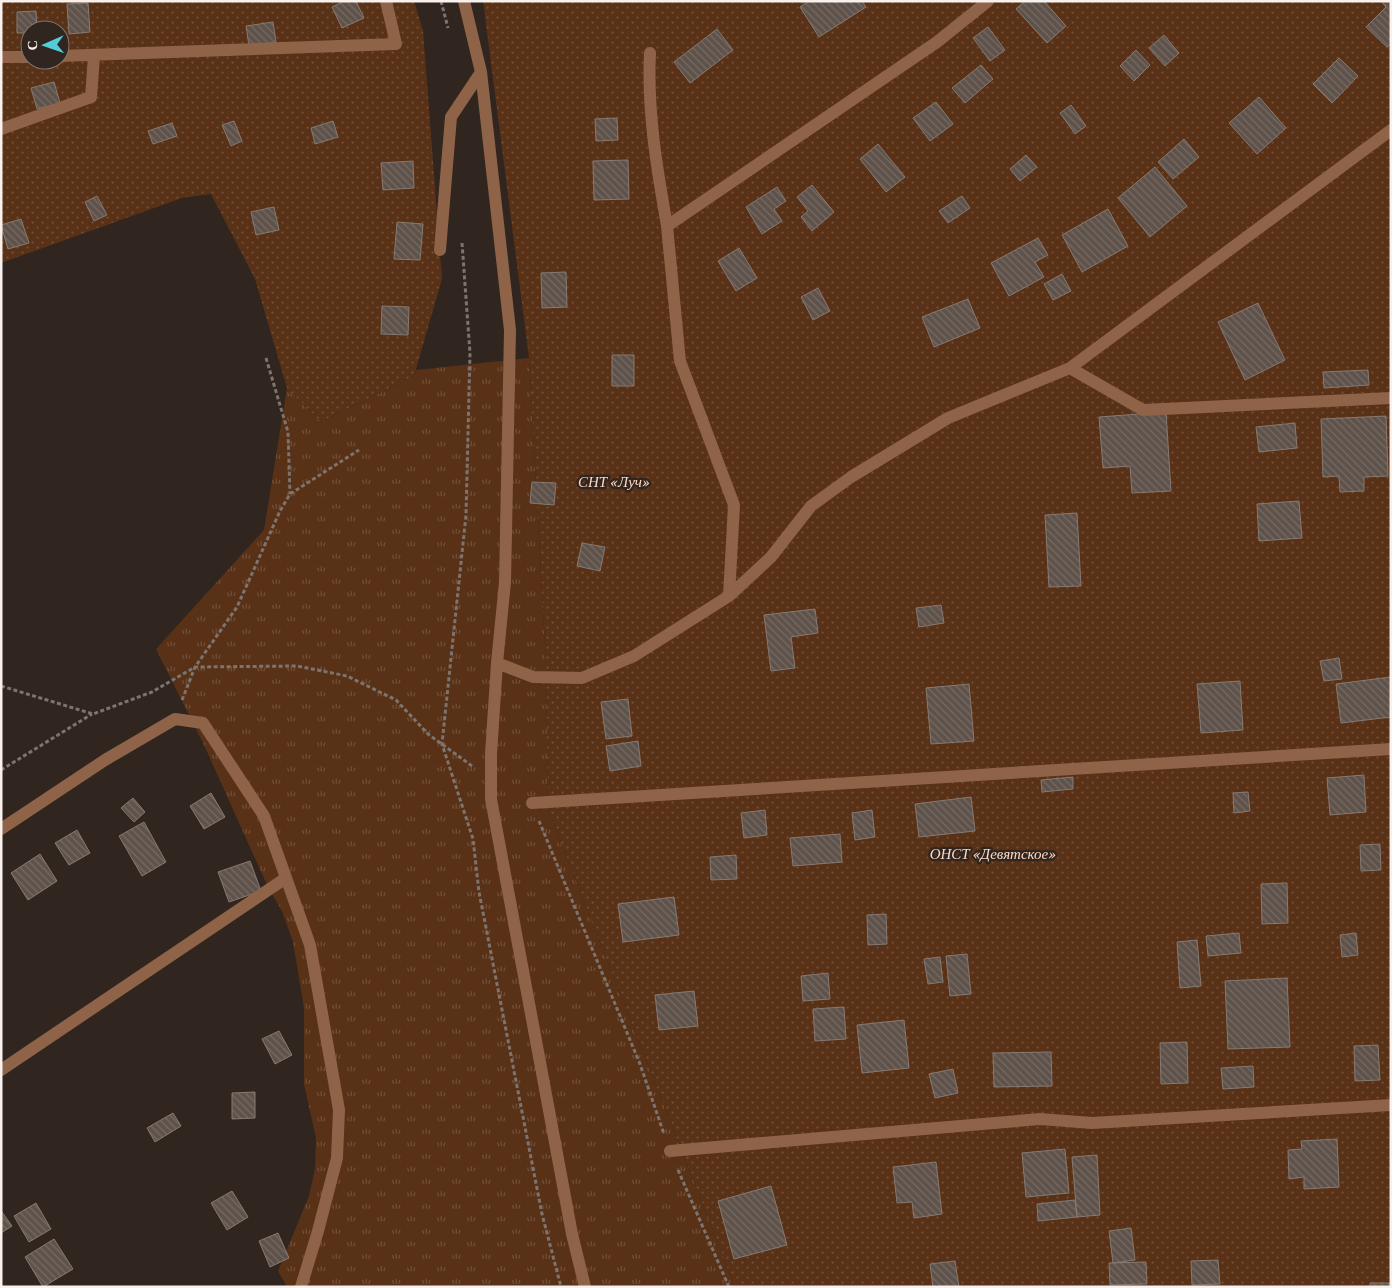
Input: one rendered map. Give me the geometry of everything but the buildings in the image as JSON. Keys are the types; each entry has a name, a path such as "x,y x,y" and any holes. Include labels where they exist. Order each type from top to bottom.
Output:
{"street":[{"path":"70,56 396,44 386,1"},
{"path":"464,1 481,72 510,330 505,582 497,663 490,779 493,818 572,1234 585,1287"},
{"path":"667,226 937,42 988,1"},
{"path":"650,53 649,80 655,158 667,226 680,361 734,505 729,596"},
{"path":"1,129 91,97 94,56"},
{"path":"1,57 20,57"},
{"path":"440,250 451,117 481,72"},
{"path":"497,663 533,678 582,678 634,656 729,596 771,558 811,506 851,477 948,418 1070,368 1391,130"},
{"path":"1070,368 1143,410 1391,398"},
{"path":"1,829 104,760 175,719 203,723 264,816 310,945 339,1110 337,1158 301,1287"},
{"path":"532,803 1391,749"},
{"path":"1,1070 286,878"},
{"path":"670,1151 1040,1119 1092,1123 1391,1105"}],"path":[{"path":"266,358 288,432 290,494"},
{"path":"175,719 195,667 237,607 280,511 290,494 359,450"},
{"path":"1,770 92,714 152,692 195,667 297,666 347,676 396,700 428,734 490,779"},
{"path":"1,686 92,714"},
{"path":"532,803 640,1064 670,1151 728,1287"}],"green space":[{"path":"1,1 414,1 423,30 442,279 414,376 321,422 287,388 255,279 211,194 182,198 1,263"},
{"name":"ОНСТ «Девятское»","path":"483,1 1391,1 1391,1287 735,1287 548,809 546,663 529,358"},
{"path":"529,358 546,663 548,809 735,1287 287,1287 278,1271 309,1196 315,1169 316,1138 304,1084 304,1008 293,942 282,911 268,887 204,745 156,649 264,530 287,388 321,422 414,376 416,370"}],"park label":[{"name":"СНТ «Луч»","path":"614,482"}]}
